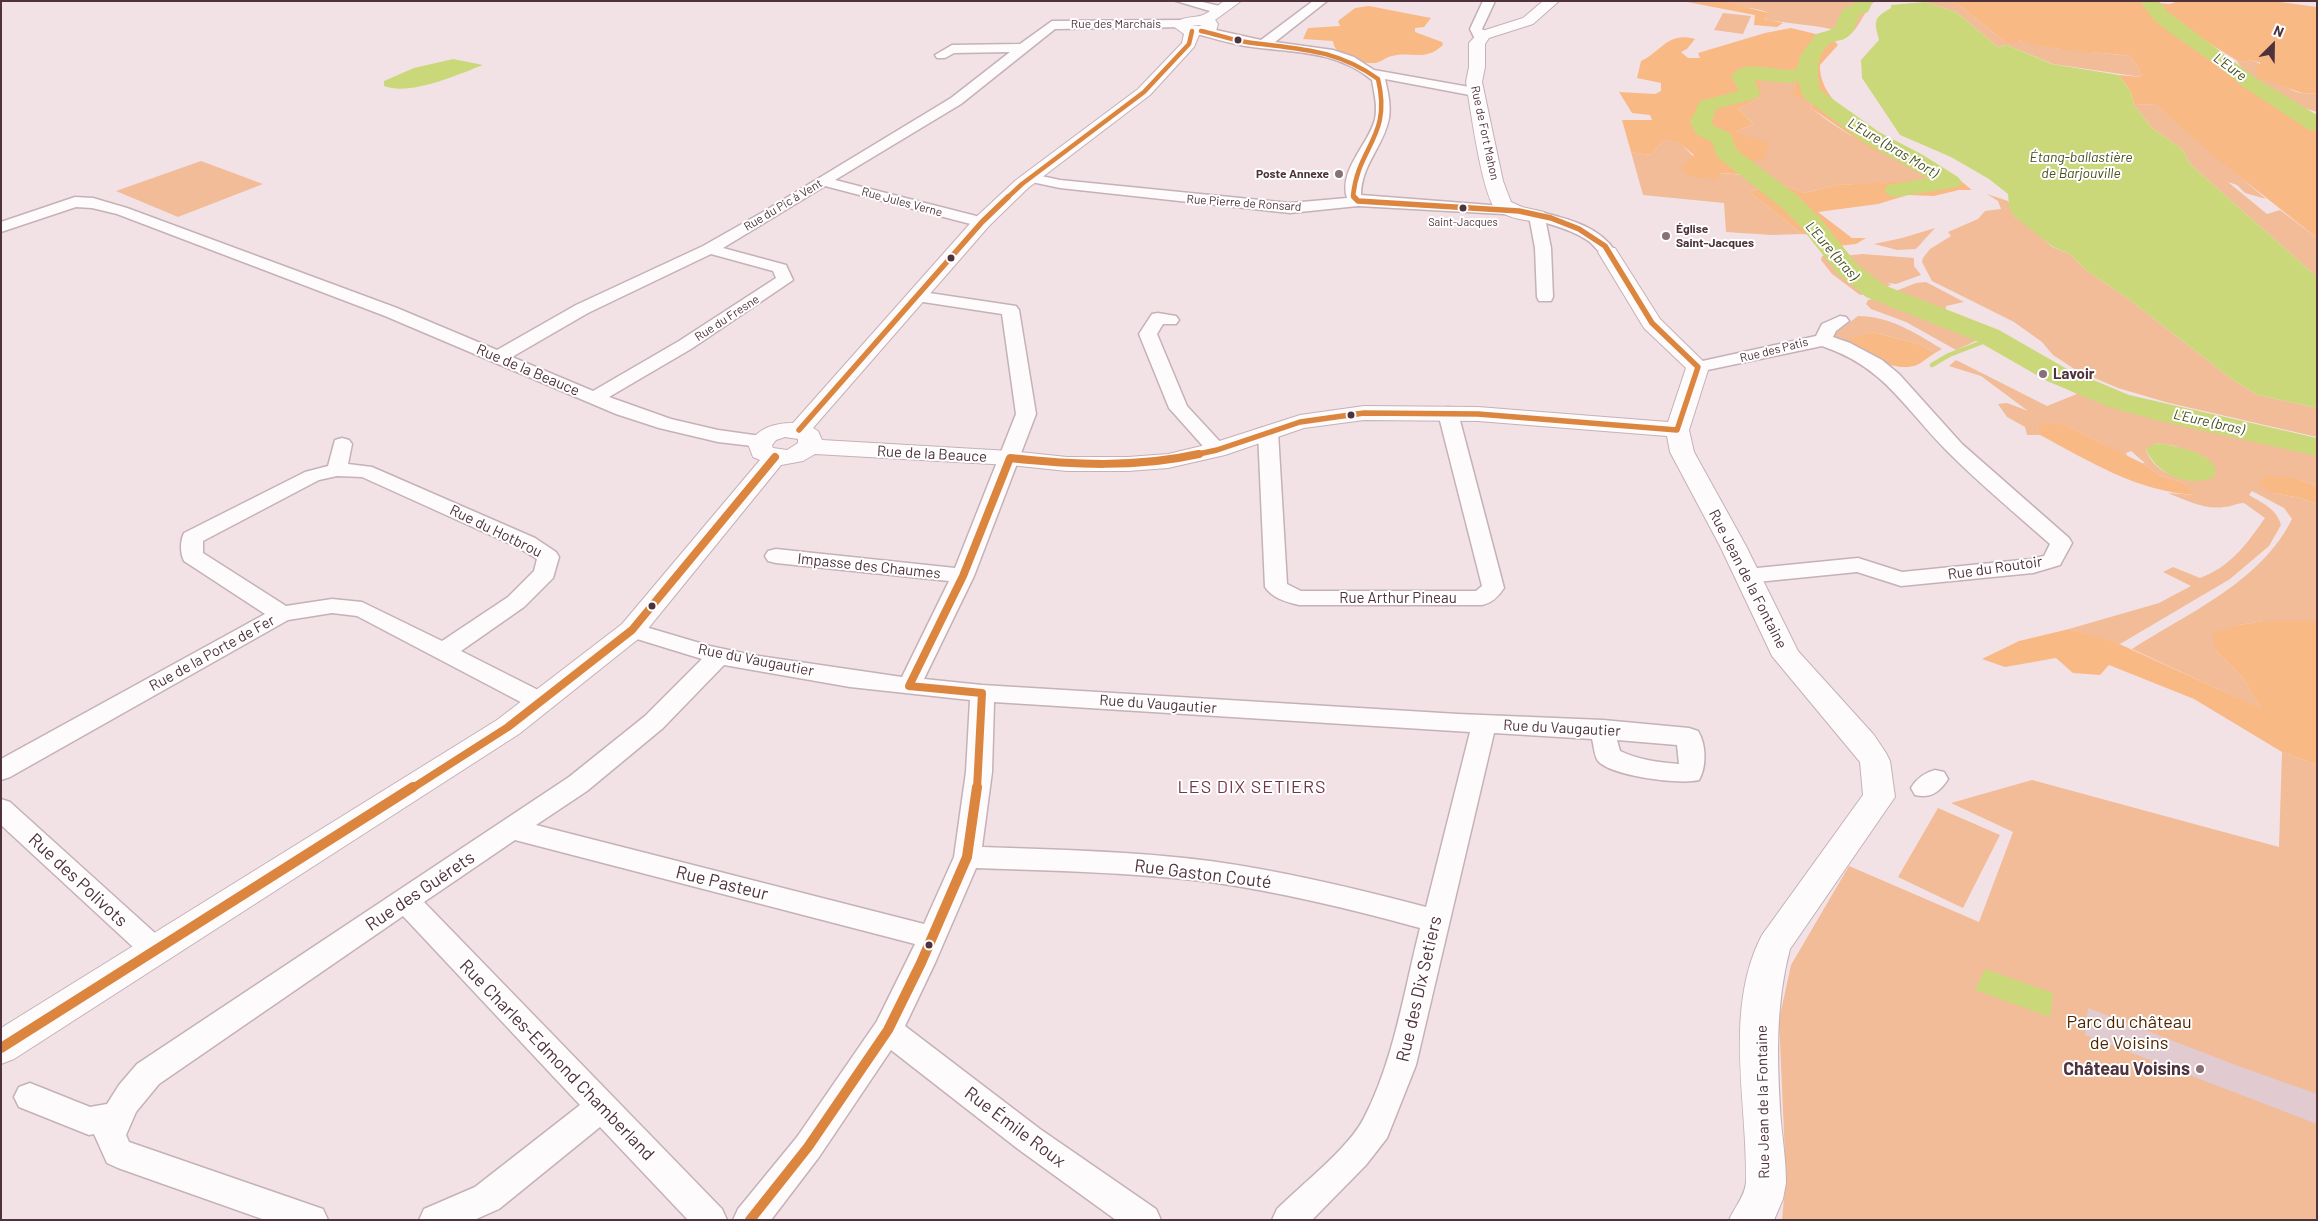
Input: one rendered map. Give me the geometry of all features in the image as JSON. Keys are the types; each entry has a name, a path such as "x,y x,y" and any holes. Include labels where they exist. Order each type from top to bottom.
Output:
{"street":[{"path":"1182,1 1220,10"},
{"path":"1,1048 508,727 632,630 768,449 792,456 804,438 916,296 982,222 1032,178 1144,92 1189,44 1194,27 1234,1"},
{"path":"1264,44 1321,1"},
{"path":"1489,1 1476,30 1484,35 1528,21 1552,1"},
{"name":"Rue des Marchais","path":"1052,25 1194,27 1264,44 1330,52 1372,73 1475,92"},
{"name":"Rue du Pic à Vent","path":"498,357 582,309 709,248 823,181 956,101 1052,25"},
{"name":"Rue de Fort Mahon","path":"1484,35 1477,43 1475,92 1494,181 1503,205 1516,212"},
{"path":"941,55 952,49 1023,48"},
{"path":"1358,201 1352,196 1353,176 1378,130 1382,117 1378,79 1372,73"},
{"name":"Rue Pierre de Ronsard","path":"1032,178 1060,184 1281,208 1358,201 1516,212"},
{"name":"Rue Jules Verne","path":"823,181 982,222"},
{"name":"Rue de la Beauce","path":"1,226 75,202 92,203 122,211 391,312 594,398 666,424 768,449"},
{"path":"1516,212 1567,224 1593,237 1608,252 1652,323 1698,367 1677,430"},
{"path":"1537,216 1543,248 1545,297"},
{"name":"Rue du Fresne","path":"594,398 685,345 785,280 780,268 709,248"},
{"path":"909,686 963,576 1026,414 1010,310 916,296"},
{"path":"1170,320 1158,318 1148,334 1178,408 1217,450"},
{"name":"Rue des Patis","path":"1698,367 1823,340 1828,328 1840,321"},
{"name":"Rue du Routoir","path":"1747,576 1858,566 1901,579 2033,566 2052,560 2061,543 1955,448 1892,378 1876,364 1844,347 1823,340"},
{"name":"Rue de la Beauce","path":"804,438 1067,464 1128,464 1168,461 1217,450 1300,422 1364,413 1448,413 1677,430"},
{"name":"Rue Arthur Pineau","path":"1268,432 1276,587 1285,593 1300,598 1482,598 1493,588 1448,413"},
{"name":"Rue Jean de la Fontaine","path":"1677,430 1682,452 1747,576 1786,656 1863,743 1875,761 1879,797 1774,945 1768,965 1761,1010 1760,1092 1766,1190 1758,1211 1749,1220"},
{"path":"337,470 342,444"},
{"name":"Rue du Hotbrou","path":"282,614 192,556 192,538 312,476 337,470 365,471 527,543 548,557 545,573 516,602 444,651"},
{"name":"Impasse des Chaumes","path":"776,556 963,576"},
{"name":"Rue de la Porte de Fer","path":"1,770 282,614 332,606 362,609 541,702"},
{"name":"Rue du Vaugautier","path":"632,630 719,656 868,682 982,694 1484,724 1603,729 1689,736 1692,765 1690,773 1666,773 1627,766 1608,756 1603,729"},
{"name":"Rue des Guérets","path":"311,1220 118,1152 110,1135 116,1117 129,1093 148,1074 578,784 667,710 719,656"},
{"path":"750,1220 808,1147 888,1030 932,937 966,857 979,772 982,694"},
{"name":"Rue des Dix Setiers","path":"1289,1220 1355,1155 1376,1128 1401,1065 1484,724"},
{"name":"Rue des Polivots","path":"1,809 156,951"},
{"name":"Rue Pasteur","path":"512,829 932,937"},
{"name":"Rue Gaston Couté","path":"966,857 1176,868 1274,882 1369,902 1435,921"},
{"name":"Rue Charles-Edmond Chamberland","path":"405,900 710,1220"},
{"name":"Rue Émile Roux","path":"888,1030 1028,1139 1144,1220"},
{"path":"30,1097 89,1121 116,1117"},
{"path":"436,1220 487,1198 601,1107"}],"green space":[{"path":"1720,1 1875,1 1855,30 1845,37 1839,38 1835,30 1764,19 1769,13"},
{"path":"1901,1 1954,1 2005,42 2017,40 2053,48 2130,56 2138,67 2141,77 2053,64 2007,45 1998,47 1956,12 1925,2"},
{"path":"1723,13 1751,16 1743,34 1714,30"},
{"path":"2236,60 2245,62 2251,60 2260,64 2287,87 2295,91 2317,93 2317,112 2272,92 2242,68"},
{"path":"1758,74 1798,84 1812,102 1811,108 1842,130 1940,180 1838,185 1804,193 1776,182 1745,162 1736,132 1753,124 1738,109 1762,96"},
{"path":"2155,104 2266,199 2245,193 2237,185 2228,182 2267,214 2280,210 2317,238 2317,277 2191,165 2182,149 2152,128 2134,105"},
{"path":"1664,140 1678,141 1717,180 1719,173 1745,175 1764,186 1749,192 1802,234 1772,235 1726,232 1724,203 1643,195 1631,152 1651,155"},
{"path":"201,161 263,184 178,217 116,191"},
{"path":"1987,194 2008,201 2014,216 2032,228 2052,247 2070,254 2086,270 2127,298 2233,380 2258,395 2317,408 2317,437 2169,403 2118,388 2076,370 2053,355 2042,342 2014,322 1932,281 1922,262 1923,258 1930,249 1951,236 1948,232 1978,219 1985,211 2001,209 1998,201"},
{"path":"1935,228 1916,249 1897,250 1874,244 1902,238"},
{"path":"1863,254 1914,258 1914,266 1921,275 1896,284 1888,283 1891,285 1880,289 1869,283 1842,256"},
{"path":"1827,255 1846,277 1872,293 1860,295 1832,274 1821,260 1822,256"},
{"path":"1926,282 1964,302 1946,306 1945,314 1896,291 1916,283"},
{"path":"1879,297 1982,338 1956,350 1906,322 1871,309 1866,304 1868,300"},
{"path":"1858,316 1892,322 1942,349 1935,353 1919,344 1872,332 1848,339 1861,352 1829,338"},
{"path":"1956,360 2047,406 2077,394 2065,388 2070,385 2100,397 2161,416 2317,451 2317,486 2297,479 2272,493 2301,498 2317,504 2317,621 2263,621 2239,625 2216,651 2243,678 2263,710 2132,649 2199,609 2243,578 2262,561 2279,541 2292,519 2284,508 2252,491 2249,495 2273,511 2281,525 2269,546 2230,579 2120,644 2069,629 2159,603 2191,586 2163,572 2173,567 2200,578 2211,573 2237,554 2265,518 2244,503 2217,508 2195,504 2168,493 2194,495 2184,483 2159,475 2142,463 2145,463 2131,451 2126,453 2127,456 2067,426 2037,428 2040,435 2027,435 2025,427 2007,417 1998,404 2007,403 2028,411 1981,376 1949,366","holes":["2156,443 2175,446 2207,458 2194,481 2172,475 2160,469 2154,464 2146,450"]},
{"name":"Parc du château de Voisins","path":"2282,752 2317,765 2317,1220 1782,1220 1786,1178 1779,1020 1791,965 1849,866 1979,922 2013,832 1951,803 2032,780 2279,847"},
{"path":"1938,808 2000,835 1963,908 1898,877"}],"shaded area":[{"path":"1682,1 1720,1 1769,13 1764,19 1783,23 1777,27 1754,25 1755,15"},
{"path":"1954,1 2143,1 2164,22 2200,46 2242,84 2317,131 2317,238 2216,158 2155,104 2134,105 2131,92 2119,75 2141,77 2138,67 2130,56 2045,47 2018,40 2019,43 2005,42"},
{"path":"2178,1 2273,1 2317,7 2317,93 2299,92 2259,79 2256,77 2257,66 2261,63 2251,60 2245,62 2236,60 2201,38 2178,27 2154,3 2170,4"},
{"path":"1369,6 1431,18 1424,27 1415,28 1415,32 1442,42 1443,45 1424,55 1399,55 1376,63 1369,63 1349,58 1334,46 1333,41 1303,39 1308,28 1340,26 1338,21 1355,8"},
{"path":"1791,28 1820,35 1817,40 1832,38 1838,45 1820,65 1824,86 1838,104 1857,121 1954,177 1972,190 1959,190 1934,196 1908,195 1878,204 1818,212 1852,238 1866,238 1856,244 1837,246 1826,236 1802,234 1749,192 1776,182 1804,193 1838,185 1939,179 1868,147 1811,108 1812,102 1792,94 1797,84 1759,75 1762,96 1738,109 1753,124 1736,132 1769,144 1764,159 1746,162 1760,171 1752,175 1720,173 1717,180 1687,176 1681,166 1694,155 1678,142 1664,140 1651,155 1631,152 1622,120 1652,120 1650,115 1632,113 1619,92 1655,94 1661,91 1661,83 1637,78 1641,61 1666,43 1678,38 1695,39 1687,49 1681,52 1688,58 1700,58 1698,53 1765,33"},
{"path":"1872,332 1919,344 1935,353 1919,364 1910,367 1900,367 1880,361 1862,351 1847,339"},
{"path":"2218,418 2317,440 2317,446 2216,423"},
{"path":"2046,423 2067,426 2142,463 2159,475 2184,483 2195,495 2153,488 2114,474 2040,435 2037,428"},
{"path":"2266,475 2297,479 2317,486 2317,504 2301,498 2272,493 2258,484"},
{"path":"2263,621 2317,621 2317,765 2282,752 2194,699 2109,665 2100,675 2073,673 2056,658 2005,667 1982,659 2019,641 2069,629 2115,642 2262,709 2243,678 2216,651 2212,633 2239,625"}],"water":[{"name":"Étang-ballastière de Barjouville","path":"1925,2 1956,12 1998,47 2007,45 2052,64 2119,75 2131,92 2134,105 2152,128 2182,149 2191,165 2317,277 2317,408 2258,395 2233,380 2127,298 2086,270 2070,254 2053,247 2014,216 2009,207 2008,194 1989,179 1951,157 1900,135 1862,78 1861,60 1879,40 1876,21 1891,8 1891,5"},
{"path":"453,59 483,65 447,79 420,86 395,88 384,86 384,81 414,68"},
{"path":"2156,443 2173,446 2204,456 2215,468 2215,476 2206,480 2195,481 2175,477 2165,472 2157,466 2146,449"},
{"path":"1985,969 2053,993 2050,1017 1975,990"}],"building":[{"name":"Château Voisins","path":"2088,1008 2238,1066 2317,1094 2317,1124 2085,1035"}],"waterway":[{"name":"L'Eure (bras)","path":"1807,73 1808,60 1823,38 1837,35 1846,29 1851,12 1861,8 1864,1"},
{"name":"L'Eure","path":"2149,1 2161,16 2225,62 2249,82 2317,125"},
{"name":"L'Eure (bras)","path":"1807,73 1789,77 1746,73 1741,76 1748,85 1750,94 1707,105 1701,122 1704,129 1723,139 1725,152 1791,202 1818,231 1847,269 1864,284 1875,291 1989,336 2057,375 2119,401 2159,412 2317,447"},
{"name":"L'Eure (bras Mort)","path":"1807,73 1810,93 1871,137 1915,160 1950,182 1896,190"},
{"path":"1932,365 1949,355 1993,338"}],"transit line":[{"path":"799,430 982,222 1022,184 1144,92 1189,44 1192,31"},
{"path":"750,1220 808,1147 888,1030 921,963 967,857 979,772 982,693 909,686 963,576 1010,458 1067,464 1128,464 1168,461 1217,450 1300,422 1364,413 1478,414 1677,430 1698,367 1652,323 1605,246 1579,229 1551,218 1519,211 1358,201 1353,196 1354,185 1379,127 1383,112 1378,79 1363,68 1331,54 1315,50 1240,41 1201,31"},
{"path":"1,1048 508,727 632,630 775,457"}],"place":[{"name":"Poste Annexe","path":"1339,174"},
{"name":"Saint-Jacques","path":"1463,208"},
{"name":"Église Saint-Jacques","path":"1666,236"},
{"name":"Lavoir","path":"2043,374"},
{"name":"Château Voisins","path":"2200,1069"}],"district":[{"name":"LES DIX SETIERS","path":"1252,787"}]}
